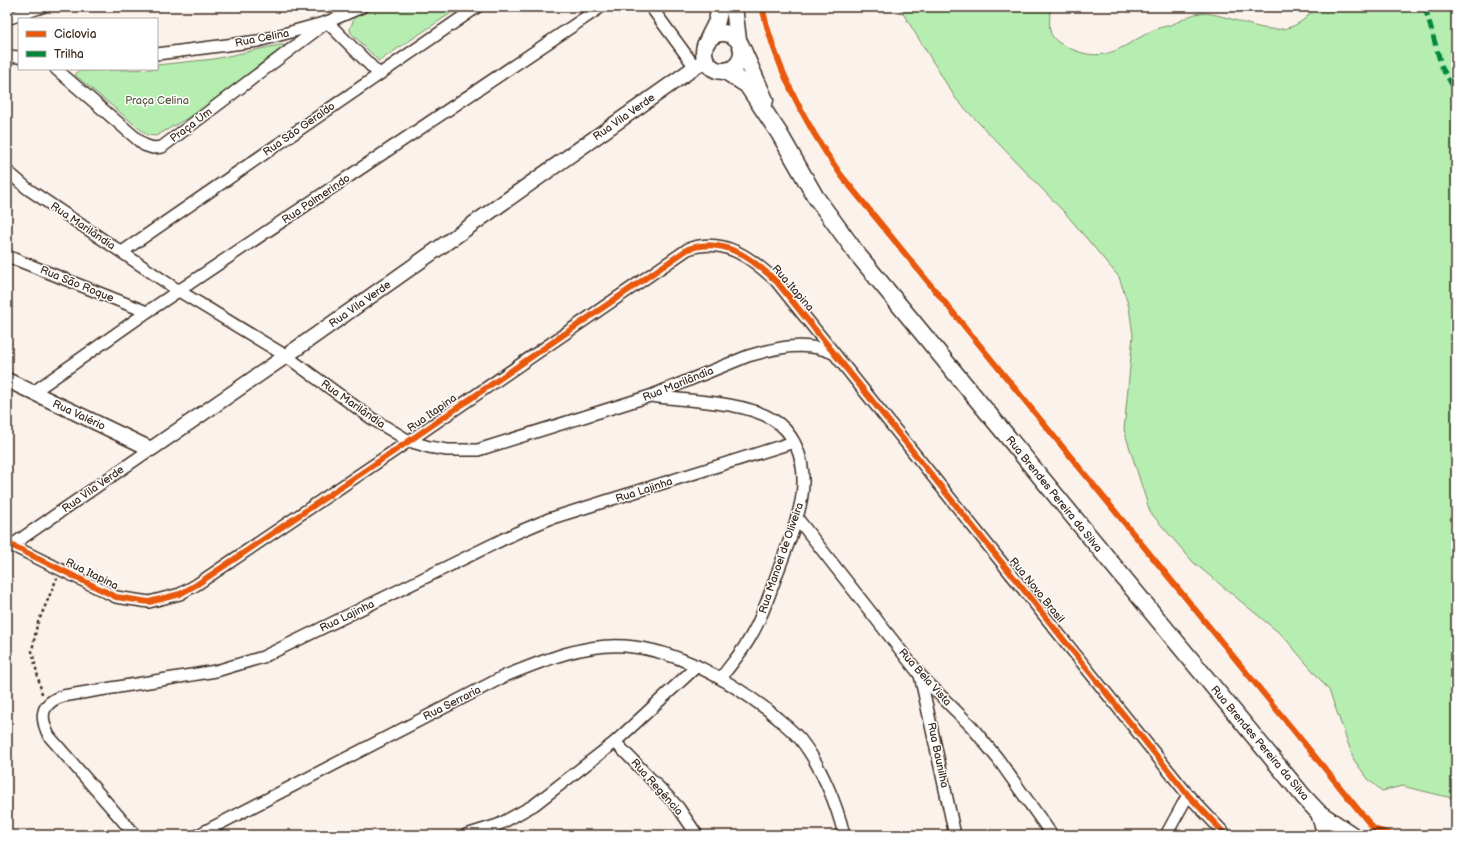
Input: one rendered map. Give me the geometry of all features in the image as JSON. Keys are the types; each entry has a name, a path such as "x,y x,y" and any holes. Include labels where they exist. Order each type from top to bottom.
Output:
{"main road":[{"path":"708,40 715,34 723,33 732,35 740,44 742,56 738,63 725,71 717,70 700,63 708,40 717,21 720,7"},
{"name":"Rua Brendes Pereira da Silva","path":"734,7 740,44 779,133"},
{"name":"Rua Brendes Pereira da Silva","path":"725,71 747,85 779,133 815,196 858,255 1070,514 1319,813 1352,835"},
{"path":"1319,813 1324,829 1324,835"}],"street":[{"path":"7,20 42,7"},
{"name":"Rua Celina","path":"158,54 258,41 327,22 362,7"},
{"name":"Rua São Geraldo","path":"122,252 477,7"},
{"name":"Rua Palmerindo","path":"32,392 147,312 601,7"},
{"path":"651,7 700,63"},
{"path":"327,22 379,74"},
{"name":"Praça Um","path":"57,70 144,144 153,148 162,147 327,22"},
{"path":"7,56 18,57"},
{"name":"Rua Vila Verde","path":"10,544 286,356 700,63"},
{"name":"Rua Marilândia","path":"7,171 28,189 179,291 286,356 371,418 409,441 447,450 478,450 650,396 748,356 783,347 821,347 835,354"},
{"name":"Rua Itapina","path":"10,544 116,597 133,601 149,602 180,594 202,581 409,441 688,249 700,245 733,250 748,257 762,268 777,282 835,354"},
{"name":"Rua São Roque","path":"7,256 147,312"},
{"name":"Rua Novo Brasil","path":"835,354 1188,795 1226,835"},
{"name":"Rua Valério","path":"7,380 151,448"},
{"name":"Rua Manoel de Oliveira","path":"650,396 741,407 758,412 773,419 785,429 794,442 804,470 804,482 797,518 760,619 751,636 721,678"},
{"name":"Rua Lajinha","path":"45,708 52,700 63,696 216,671 263,657 516,533 549,519 794,442"},
{"name":"Rua Bela Vista","path":"797,518 920,675 971,726 998,759 1052,835"},
{"name":"Rua Serraria","path":"198,835 506,676 534,664 598,647 624,646 652,650 697,666 721,678 758,703 786,725 800,740 828,787 844,835"},
{"path":"466,835 498,825 534,806 615,742 697,666"},
{"name":"Rua Baunilha","path":"920,675 955,835"},
{"path":"45,708 42,717 44,726 49,736 135,835"},
{"name":"Rua Regência","path":"615,742 678,807 697,835"},
{"path":"1166,835 1188,795"}],"path":[{"path":"45,708 32,651 37,624 60,569"}],"green space":[{"path":"369,7 460,7 379,61 351,33 350,29 355,16"},
{"path":"899,7 1050,7 1050,32 1052,36 1061,44 1069,48 1094,55 1115,51 1156,29 1200,13 1219,16 1263,28 1277,29 1290,27 1303,20 1315,7 1456,7 1456,799 1402,786 1382,791 1368,779 1354,760 1329,690 1283,636 1193,562 1150,512 1124,430 1133,335 1129,307 1119,277 1066,214 956,99"},
{"name":"Praça Celina","path":"284,45 284,49 200,111 156,136 147,135 75,75 78,71 158,70 158,65 214,59"}],"marked path":[{"path":"1425,7 1442,68 1456,91"}],"cycle path":[{"path":"762,7 775,52 793,95 815,136 841,175 1374,829 1394,835"},
{"path":"7,543 116,597 149,602 180,594 196,585 409,441 688,249 714,245 737,252 748,258 777,282 1188,795 1226,835"}]}
